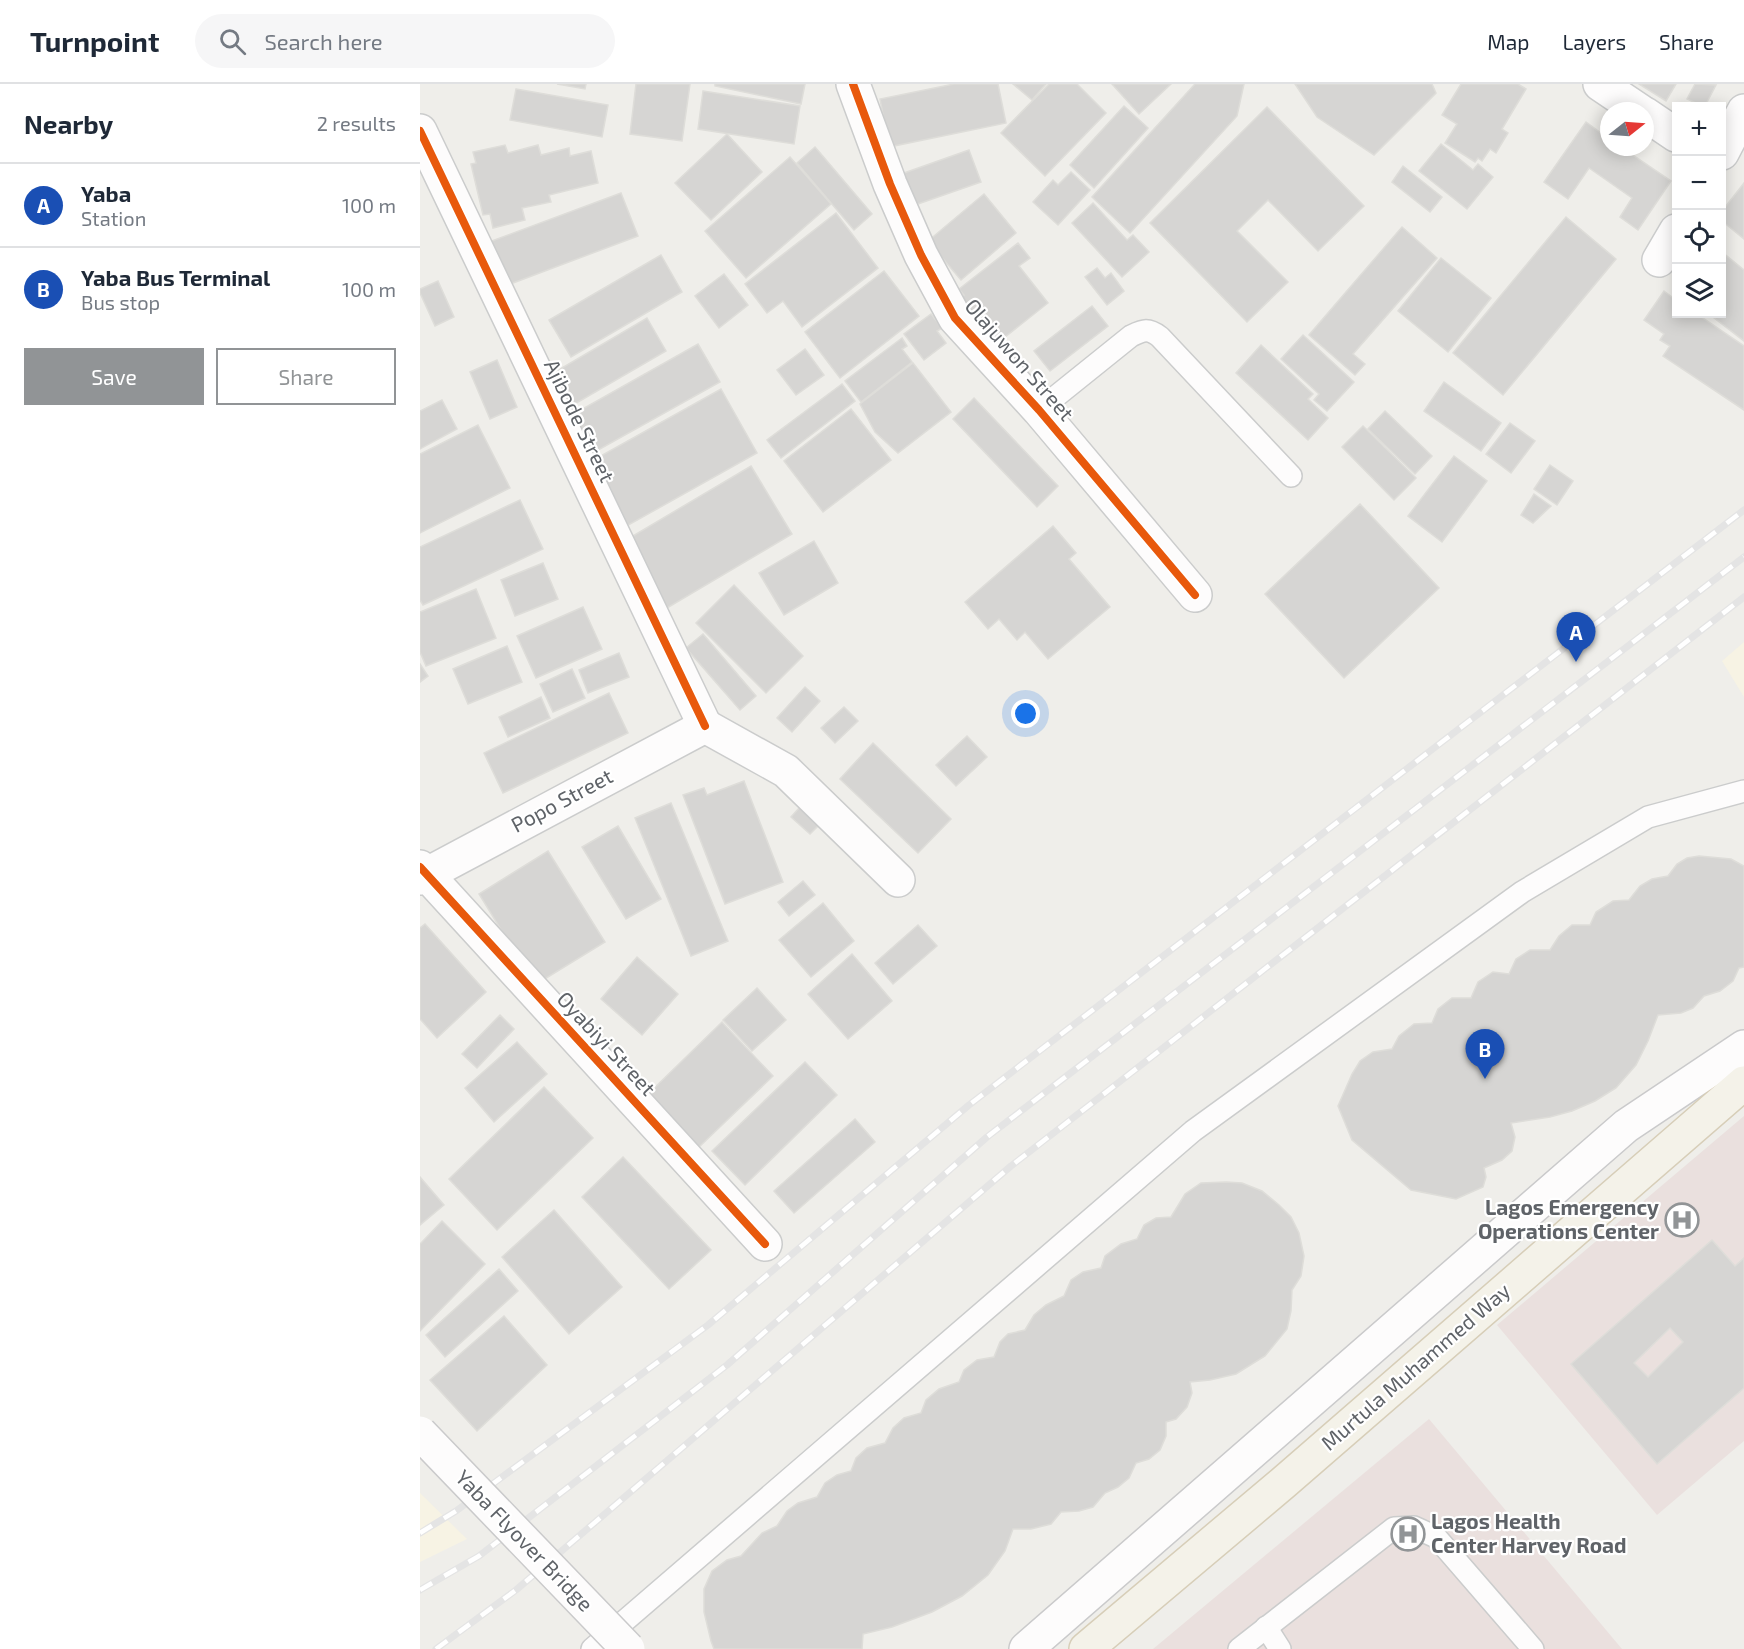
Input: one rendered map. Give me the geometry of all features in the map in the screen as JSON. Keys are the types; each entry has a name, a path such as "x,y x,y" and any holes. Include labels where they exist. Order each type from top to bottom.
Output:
{"main road":[{"name":"Murtula Muhammed Way","path":"1086,1649 1283,1483 1743,1085"}],"street":[{"name":"Olajuwon Street","path":"853,84 894,194 921,255 955,318 1039,410 1195,595"},
{"path":"1600,84 1627,102"},
{"path":"1726,145 1744,111"},
{"path":"1654,120 1672,132"},
{"name":"Ajibode Street","path":"420,131 705,726"},
{"path":"1659,260 1672,239"},
{"path":"705,726 786,771 898,880"},
{"name":"Popo Street","path":"422,873 705,726"},
{"name":"Oyabiyi Street","path":"422,873 765,1244"},
{"path":"1026,1649 1626,1126 1744,1047"},
{"name":"Yaba Flyover Bridge","path":"420,1433 627,1649"}],"lane":[{"path":"1039,410 1131,336 1143,331 1152,331 1291,476"},
{"path":"592,1649 1193,1131 1522,892 1648,818 1744,791"},
{"path":"1239,1649 1394,1528 1414,1527 1436,1537 1533,1649"},
{"path":"1266,1627 1280,1649"}],"shaded area":[{"path":"1744,642 1744,697 1722,661"},
{"name":"Lagos Emergency Operations Center","path":"1744,1116 1744,1441 1657,1515 1497,1325"},
{"name":"Lagos Health Center Harvey Road","path":"1429,1419 1622,1649 1153,1649"},
{"path":"420,1493 467,1539 420,1562"}],"building":[{"path":"557,84 586,84 585,89"},
{"path":"636,84 690,84 682,141 630,134"},
{"path":"715,84 805,84 801,104 715,86"},
{"path":"954,84 998,84 1006,123 889,147 880,99"},
{"path":"1013,84 1046,84 1032,100"},
{"path":"1049,84 1077,84 1106,113 1045,176 1001,133"},
{"path":"1112,84 1171,84 1139,114"},
{"path":"1195,84 1244,84 1237,116 1130,233 1092,197"},
{"path":"1295,84 1432,84 1436,93 1374,155 1317,117"},
{"path":"1461,84 1518,84 1526,89 1502,129 1508,133 1496,153 1490,149 1482,161 1478,158 1475,162 1445,143 1457,124 1442,115"},
{"path":"1639,84 1676,84 1666,101"},
{"path":"1695,84 1716,85 1707,102 1693,102 1687,99"},
{"path":"516,89 608,105 602,137 510,120"},
{"path":"703,91 800,106 794,144 698,129"},
{"path":"1124,106 1148,128 1094,188 1070,165"},
{"path":"1267,107 1364,206 1318,251 1268,200 1237,231 1288,282 1247,322 1150,223"},
{"path":"1586,122 1600,132 1600,156 1634,156 1671,181 1638,230 1620,217 1632,198 1589,168 1568,199 1544,182"},
{"path":"727,134 762,172 711,220 675,183"},
{"path":"1441,144 1473,170 1478,164 1493,177 1467,209 1419,171"},
{"path":"505,145 508,153 538,145 541,155 569,148 570,156 591,151 598,183 549,195 551,202 522,208 525,220 493,228 490,214 483,215 471,164 476,163 473,152"},
{"path":"815,147 872,214 854,230 797,163"},
{"path":"969,150 981,182 915,205 904,173"},
{"path":"790,157 831,204 746,278 705,231"},
{"path":"1403,166 1442,197 1430,212 1392,182"},
{"path":"1071,172 1090,190 1058,225 1033,202 1053,180 1058,185"},
{"path":"1744,183 1744,239 1726,224 1726,206"},
{"path":"621,193 638,236 497,289 481,245"},
{"path":"984,194 1016,233 961,280 928,241"},
{"path":"1093,203 1127,240 1133,235 1149,252 1122,277 1072,223"},
{"path":"836,213 878,268 802,327 783,301 767,313 745,284"},
{"path":"1566,217 1616,259 1503,395 1453,353"},
{"path":"1402,227 1437,258 1353,354 1365,364 1355,375 1309,335"},
{"path":"1018,243 1030,258 1019,266 1048,303 1000,341 984,322 981,325 960,298 964,295 959,289"},
{"path":"661,255 682,292 571,357 549,320"},
{"path":"1726,255 1744,270 1744,341 1714,318 1726,318"},
{"path":"1441,258 1491,298 1448,352 1398,311"},
{"path":"1097,268 1105,278 1111,273 1124,291 1107,305 1085,277"},
{"path":"884,271 919,316 840,378 805,332"},
{"path":"724,274 748,305 719,328 695,296"},
{"path":"438,281 454,317 435,326 420,289"},
{"path":"1664,291 1672,297 1672,318 1703,318 1744,346 1744,410 1663,356 1670,346 1660,340 1664,334 1644,320"},
{"path":"1092,306 1108,326 1050,371 1034,351"},
{"path":"931,314 942,328 937,331 946,343 924,360 904,334"},
{"path":"647,318 666,351 573,405 555,372"},
{"path":"1303,335 1354,382 1327,411 1314,400 1319,394 1281,359"},
{"path":"902,338 907,346 902,349 912,362 861,402 845,381"},
{"path":"698,344 720,382 591,454 570,416"},
{"path":"1261,345 1313,394 1308,399 1328,418 1308,440 1236,373"},
{"path":"805,349 824,375 796,395 777,370"},
{"path":"497,360 517,407 490,419 470,372"},
{"path":"913,363 951,412 898,453 875,432 860,404"},
{"path":"1444,382 1501,423 1481,451 1424,411"},
{"path":"842,384 855,401 781,458 767,440"},
{"path":"721,389 757,453 623,528 588,463"},
{"path":"974,398 1058,486 1037,507 953,419"},
{"path":"442,400 457,429 420,449 420,411"},
{"path":"851,409 891,460 823,512 784,461"},
{"path":"1385,411 1432,456 1415,474 1368,429"},
{"path":"1510,423 1535,441 1511,473 1486,454"},
{"path":"478,425 510,488 420,533 420,454"},
{"path":"1363,426 1416,478 1394,500 1342,447"},
{"path":"1454,456 1487,481 1442,542 1408,516"},
{"path":"1550,465 1573,481 1557,505 1534,489"},
{"path":"751,466 792,534 662,611 621,543"},
{"path":"1534,494 1551,506 1533,523 1521,515"},
{"path":"520,500 543,549 423,605 420,600 420,547"},
{"path":"1360,504 1439,588 1344,678 1265,594"},
{"path":"1053,526 1076,553 1069,559 1110,607 1048,659 1025,632 1017,640 999,619 988,629 965,602"},
{"path":"814,541 838,583 784,615 759,573"},
{"path":"543,563 558,599 515,616 501,580"},
{"path":"734,585 803,656 766,693 696,623"},
{"path":"476,589 496,638 426,666 420,652 420,612"},
{"path":"583,607 602,649 536,678 517,636"},
{"path":"703,634 756,696 740,710 686,648"},
{"path":"507,646 522,682 468,704 453,669"},
{"path":"619,653 629,677 588,693 579,670"},
{"path":"420,664 428,676 420,682"},
{"path":"572,669 585,698 553,712 540,684"},
{"path":"805,687 820,701 792,732 777,718"},
{"path":"609,693 628,733 503,793 484,753"},
{"path":"541,697 550,718 508,737 499,717"},
{"path":"844,707 858,721 835,743 821,728"},
{"path":"967,736 987,757 956,786 936,765"},
{"path":"873,743 951,819 918,853 840,779"},
{"path":"744,781 783,882 725,904 683,795 704,788 707,795"},
{"path":"671,803 728,941 691,956 635,818"},
{"path":"800,807 820,824 810,834 791,817"},
{"path":"618,826 661,899 626,919 582,847"},
{"path":"548,851 605,942 535,985 479,894"},
{"path":"1699,856 1731,859 1744,866 1744,967 1739,968 1733,981 1720,991 1704,996 1693,1008 1681,1013 1658,1015 1636,1065 1616,1088 1572,1111 1511,1123 1515,1137 1512,1151 1502,1160 1484,1168 1486,1177 1483,1187 1456,1199 1411,1190 1352,1140 1338,1106 1360,1061 1373,1052 1392,1049 1399,1036 1414,1024 1432,1023 1438,1009 1452,998 1471,998 1478,982 1493,972 1509,974 1516,959 1530,950 1550,950 1559,936 1572,925 1590,925 1596,912 1613,901 1629,900 1640,886 1652,879 1668,876 1677,864 1687,858"},
{"path":"803,881 815,895 789,916 778,902"},
{"path":"823,903 854,941 811,977 779,940"},
{"path":"425,924 486,992 437,1038 420,1019 420,928"},
{"path":"918,925 937,946 893,984 875,963"},
{"path":"852,954 892,1001 848,1039 808,994"},
{"path":"637,957 678,994 642,1035 601,999"},
{"path":"757,988 786,1020 752,1051 723,1020"},
{"path":"500,1015 514,1029 477,1068 462,1054"},
{"path":"722,1022 773,1076 697,1149 646,1096"},
{"path":"517,1042 547,1074 494,1122 465,1088"},
{"path":"805,1062 837,1095 745,1185 712,1151"},
{"path":"544,1087 593,1138 497,1230 449,1179"},
{"path":"855,1119 875,1142 794,1213 774,1191"},
{"path":"623,1157 711,1250 669,1289 582,1197"},
{"path":"420,1177 444,1205 420,1225"},
{"path":"1201,1183 1242,1183 1262,1191 1291,1217 1299,1233 1304,1256 1301,1276 1292,1290 1287,1329 1265,1356 1236,1374 1190,1382 1192,1393 1187,1407 1176,1419 1166,1422 1166,1436 1160,1450 1149,1459 1136,1463 1129,1478 1118,1487 1105,1493 1093,1507 1061,1512 1051,1524 1031,1529 1013,1529 1005,1551 988,1575 962,1596 932,1612 892,1627 863,1634 862,1649 714,1649 704,1612 704,1589 712,1571 727,1560 741,1556 762,1533 777,1526 787,1511 798,1503 817,1497 825,1483 837,1475 851,1471 856,1458 867,1448 885,1443 893,1428 904,1418 921,1413 926,1400 939,1389 959,1382 964,1370 977,1360 994,1357 1000,1342 1008,1334 1025,1330 1034,1315 1046,1305 1064,1296 1071,1280 1083,1272 1101,1268 1105,1256 1121,1244 1137,1239 1144,1225 1156,1218 1171,1217 1185,1194"},
{"path":"554,1210 622,1287 569,1334 502,1257"},
{"path":"442,1221 485,1264 420,1331 420,1244"},
{"path":"1712,1240 1735,1266 1744,1258 1744,1388 1657,1464 1571,1364","holes":["1670,1328 1683,1342 1648,1377 1634,1363"]},
{"path":"499,1269 518,1291 445,1357 426,1335"},
{"path":"504,1316 547,1365 477,1431 430,1380"}],"railway":[{"path":"420,1533 456,1511 708,1325 969,1105 1744,510"},
{"path":"420,1590 479,1556 727,1365 987,1137 1744,557"},
{"path":"436,1649 516,1590 1011,1166 1744,597"}],"cycle path":[{"path":"853,84 890,184 921,255 955,318 1039,410 1195,595"},
{"path":"420,131 705,726"},
{"path":"420,867 765,1244"}],"place":[{"name":"Yaba","path":"1576,662"},
{"name":"Yaba Bus Terminal","path":"1485,1079"},
{"name":"Lagos Emergency Operations Center","path":"1682,1220"},
{"name":"Lagos Health Center Harvey Road","path":"1408,1534"}]}
